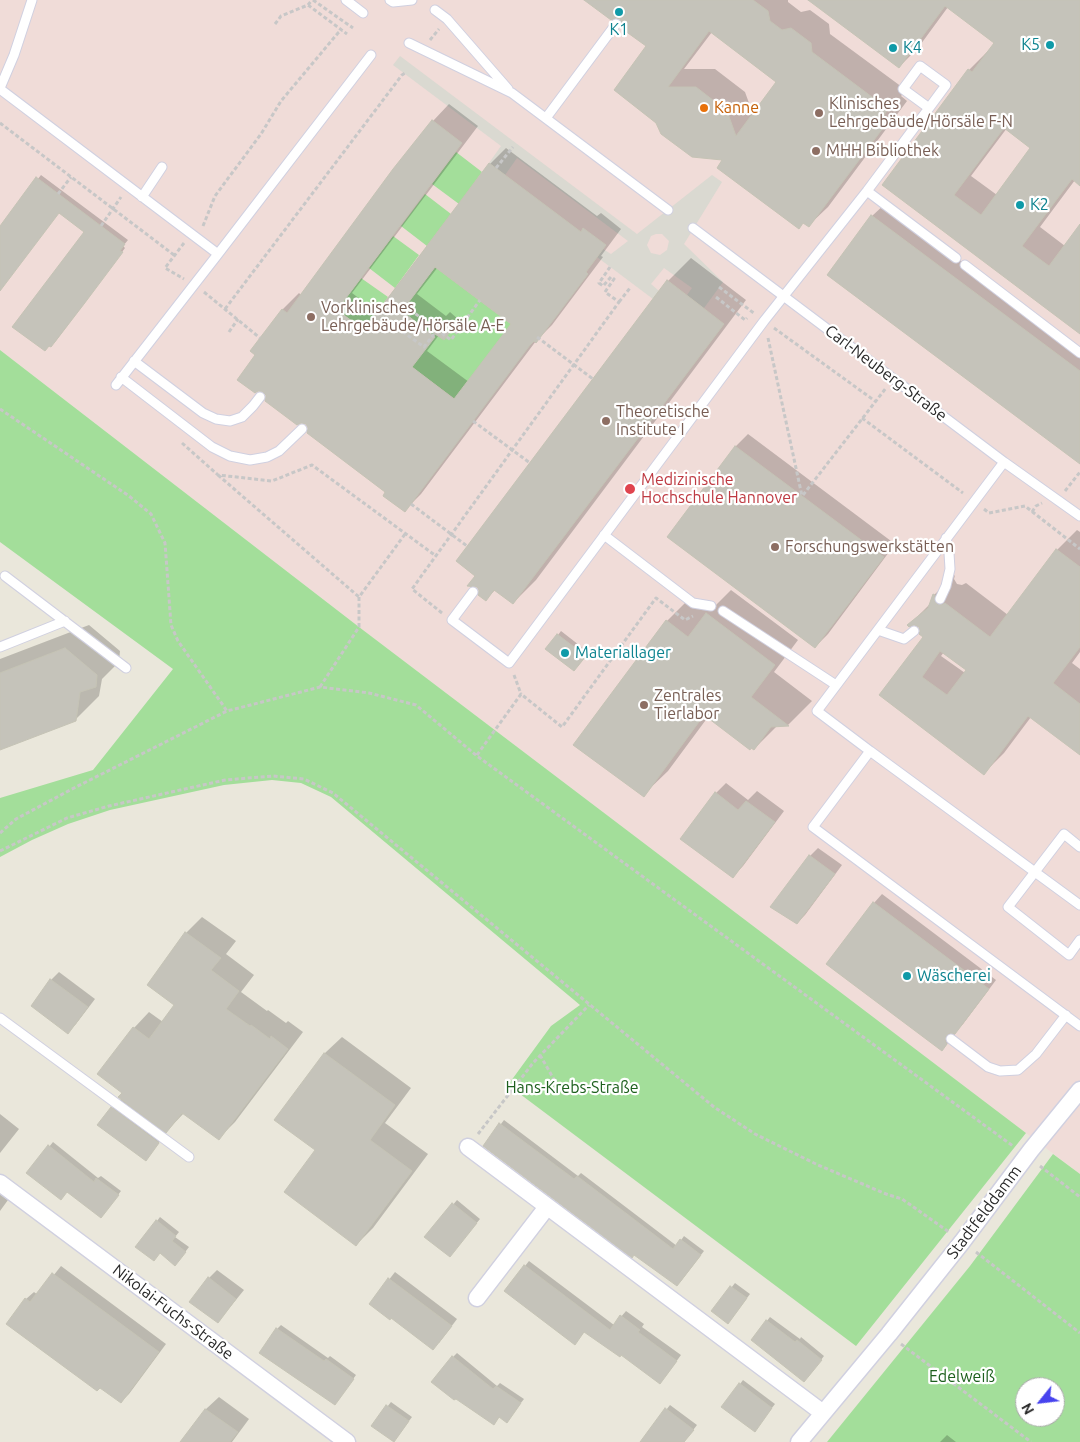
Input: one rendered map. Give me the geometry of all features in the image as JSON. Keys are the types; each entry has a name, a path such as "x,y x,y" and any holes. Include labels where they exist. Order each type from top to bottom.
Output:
{"street":[{"name":"Stadtfelddamm","path":"799,1442 962,1242 1080,1090"},
{"path":"468,1147 823,1413"},
{"name":"Nikolai-Fuchs-Straße","path":"0,1183 347,1442"},
{"path":"477,1298 547,1207"}],"lane":[{"path":"32,0 14,55 0,88 218,254"},
{"path":"346,0 364,13"},
{"path":"390,0 393,2 412,0"},
{"path":"436,10 447,19 512,92 668,210"},
{"path":"546,118 616,24"},
{"path":"409,43 512,92"},
{"path":"302,429 279,451 267,457 250,460 230,456 212,447 118,381 371,55"},
{"path":"473,592 452,620 509,663 764,320 867,190 929,108 946,85 920,66 903,88 929,108"},
{"path":"142,197 162,167"},
{"path":"867,190 956,258"},
{"name":"Carl-Neuberg-Straße","path":"693,228 1004,462 1080,516"},
{"path":"965,265 1080,353"},
{"path":"134,360 203,413 216,420 230,420 242,417 260,397"},
{"path":"1004,462 817,711 1080,905"},
{"path":"604,535 693,604 711,606"},
{"path":"940,599 946,586 950,569 946,538"},
{"path":"5,576 126,668"},
{"path":"723,611 836,685"},
{"path":"0,647 65,622"},
{"path":"878,630 904,639 914,630"},
{"path":"870,751 813,826 1080,1026"},
{"path":"1080,846 1064,834 1008,907 1069,955 1080,940"},
{"path":"951,1039 988,1067 1000,1072 1018,1070 1036,1054 1066,1015"},
{"path":"0,1018 189,1157"}],"path":[{"path":"276,24 281,16 308,5 313,0 353,28"},
{"path":"308,5 347,34"},
{"path":"422,50 447,19"},
{"path":"195,236 202,228 215,196 261,134 281,101 342,30"},
{"path":"225,309 405,73"},
{"path":"0,123 174,255"},
{"path":"496,168 513,147"},
{"path":"58,194 71,177"},
{"path":"101,226 113,210"},
{"path":"183,243 164,268 194,284 260,338"},
{"path":"610,267 599,284 604,286 611,277 614,279 605,292 619,302"},
{"path":"719,287 875,401 802,496 764,320"},
{"path":"452,620 412,589 630,288"},
{"path":"716,297 745,320 752,312"},
{"path":"405,306 451,340 480,300"},
{"path":"229,332 238,319"},
{"path":"392,324 424,347 437,330"},
{"path":"537,337 593,379"},
{"path":"0,409 129,496 151,514 165,542 171,625 178,641 227,711"},
{"path":"473,421 530,463"},
{"path":"176,438 359,597"},
{"path":"218,475 272,481 312,465 436,556"},
{"path":"411,504 467,546"},
{"path":"320,687 359,628 359,597 405,534"},
{"path":"509,663 521,694 562,727 656,598 685,620 711,606"},
{"path":"0,833 16,819 66,792 227,711 320,687 369,693 416,706 477,756 1027,1156 1080,1197"},
{"path":"477,756 521,694"},
{"path":"0,851 67,818 109,806 225,780 273,776 304,779 332,793 714,1107 755,1134 818,1165 902,1199 1080,1332"},
{"path":"468,1147 540,1055 589,1005"},
{"path":"540,1055 556,1083"},
{"path":"888,1334 1031,1442"}],"shaded area":[{"name":"Medizinische Hochschule Hannover","path":"0,0 1080,0 1080,1174 359,627 0,350"},
{"path":"400,56 637,234 712,175 722,182 684,244 723,282 704,308 687,295 692,288 664,268 651,284 659,291 653,299 597,257 603,249 611,254 628,241 517,158 505,175 489,163 501,146 393,65","holes":["662,234 669,241 667,250 660,255 651,253 647,245 651,236"]}],"green space":[{"path":"456,152 482,172 459,204 432,184"},
{"path":"425,194 451,214 427,246 401,226"},
{"path":"393,236 419,255 395,288 369,268"},
{"path":"435,267 511,324 455,399 378,342"},
{"path":"361,278 388,297 364,330 337,310"},
{"name":"Hans-Krebs-Straße","path":"0,350 359,627 1026,1133 856,1346 508,1085 551,1026 580,1005 331,797 301,783 272,780 224,785 110,810 68,824 0,857 0,798 93,770 173,669 0,542"},
{"name":"Edelweiß","path":"1053,1154 1080,1174 1080,1442 827,1442 970,1266"}],"building":[{"name":"Klinisches Lehrgebäude/Hörsäle F-N","path":"584,0 753,0 768,11 770,21 782,30 791,28 811,43 812,52 888,109 884,115 889,120 809,227 803,223 799,229 717,168 722,160 692,157 661,134 656,123 614,90 646,46 621,28 620,19 611,20","holes":["709,31 776,82 736,136 727,111 696,87 668,87"]},
{"path":"808,0 1080,0 1080,186 1072,179 1022,246 1049,266 1080,224 1080,334 882,185 968,69 972,72 994,43 945,6 899,68","holes":["1004,128 1030,148 981,215 954,195"]},
{"name":"Vorklinisches Lehrgebäude/Hörsäle A-E","path":"432,120 462,143 337,310 364,330 489,163 581,232 583,228 606,245 586,272 588,274 536,343 534,341 530,345 405,512 383,496 385,492 307,433 308,428 306,424 301,423 297,425 265,401 266,395 263,392 258,391 255,393 237,380 255,355 250,351 282,309 287,313 393,169","holes":["435,267 511,324 454,399 412,367 435,337 402,311"]},
{"path":"36,177 125,244 120,251 123,252 51,347 49,346 45,351 12,327 84,232 59,213 0,291 0,226"},
{"path":"871,215 1080,371 1080,464 827,275"},
{"name":"Theoretische Institute I","path":"667,280 724,324 513,604 494,590 486,601 478,595 479,590 477,587 467,586 475,576 456,561"},
{"path":"441,320 452,329 444,340 432,332"},
{"name":"Forschungswerkstätten","path":"735,446 884,557 815,648 667,537"},
{"path":"1056,549 1080,567 1080,647 1053,683 1080,704 1080,755 1028,716 984,775 879,695 923,637 919,634 919,627 914,625 909,627 907,625 928,608 933,594 937,604 945,603 990,637","holes":["940,651 966,670 947,695 922,677"]},
{"name":"Zentrales Tierlabor","path":"706,613 775,665 751,697 789,726 771,727 754,750 751,748 750,750 704,715 644,797 573,745 666,620 688,637"},
{"name":"Materiallager","path":"557,634 586,656 574,671 545,649"},
{"path":"65,648 97,675 96,687 80,692 76,721 0,750 0,673"},
{"path":"715,792 738,810 746,801 775,822 733,878 680,839"},
{"path":"809,855 835,874 797,924 770,907"},
{"name":"Wäscherei","path":"873,902 989,989 955,1034 949,1033 946,1036 945,1041 947,1044 942,1051 826,964"},
{"path":"185,932 221,958 211,970 239,991 226,1009 270,1039 271,1036 288,1049 219,1140 182,1113 166,1133 118,1097 122,1093 97,1074 133,1027 149,1039 174,1005 147,985"},
{"path":"50,979 88,1007 68,1034 31,1006"},
{"path":"324,1053 395,1105 370,1140 412,1171 356,1246 284,1192 315,1150 274,1120"},
{"path":"111,1107 159,1143 146,1161 97,1125"},
{"path":"499,1123 574,1179 577,1176 673,1249 680,1239 701,1255 677,1286 634,1255 632,1258 483,1146"},
{"path":"48,1145 94,1182 96,1178 119,1195 101,1218 67,1192 61,1200 26,1173"},
{"path":"452,1203 477,1223 450,1257 424,1237"},
{"path":"156,1220 176,1236 172,1241 186,1252 175,1266 160,1253 154,1261 135,1247"},
{"path":"524,1265 610,1330 620,1315 640,1330 638,1332 677,1361 660,1384 621,1355 620,1357 584,1332 575,1345 504,1291"},
{"path":"52,1273 159,1352 121,1403 100,1388 97,1391 6,1324 25,1298 30,1302"},
{"path":"208,1277 236,1299 218,1323 189,1302"},
{"path":"388,1278 452,1326 433,1350 369,1304"},
{"path":"730,1286 747,1298 728,1324 711,1311"},
{"path":"766,1320 795,1342 797,1340 822,1360 804,1382 751,1340"},
{"path":"276,1328 354,1379 335,1405 259,1353"},
{"path":"452,1356 493,1389 496,1386 521,1403 507,1423 499,1417 494,1425 456,1399 454,1400 431,1382"},
{"path":"739,1383 772,1408 755,1432 721,1407"},
{"path":"386,1405 409,1421 394,1442 371,1426"},
{"path":"665,1408 694,1430 684,1442 640,1442"},
{"path":"205,1409 238,1432 230,1442 180,1442"}],"place":[{"name":"K1","path":"619,12"},
{"name":"K5","path":"1050,45"},
{"name":"K4","path":"893,48"},
{"name":"Kanne","path":"704,108"},
{"name":"Klinisches Lehrgebäude/Hörsäle F-N","path":"819,113"},
{"name":"MHH Bibliothek","path":"816,151"},
{"name":"K2","path":"1020,205"},
{"name":"Vorklinisches Lehrgebäude/Hörsäle A-E","path":"311,317"},
{"name":"Theoretische Institute I","path":"606,421"},
{"name":"Medizinische Hochschule Hannover","path":"630,489"},
{"name":"Forschungswerkstätten","path":"775,547"},
{"name":"Materiallager","path":"565,653"},
{"name":"Zentrales Tierlabor","path":"644,705"},
{"name":"Wäscherei","path":"907,976"}]}
